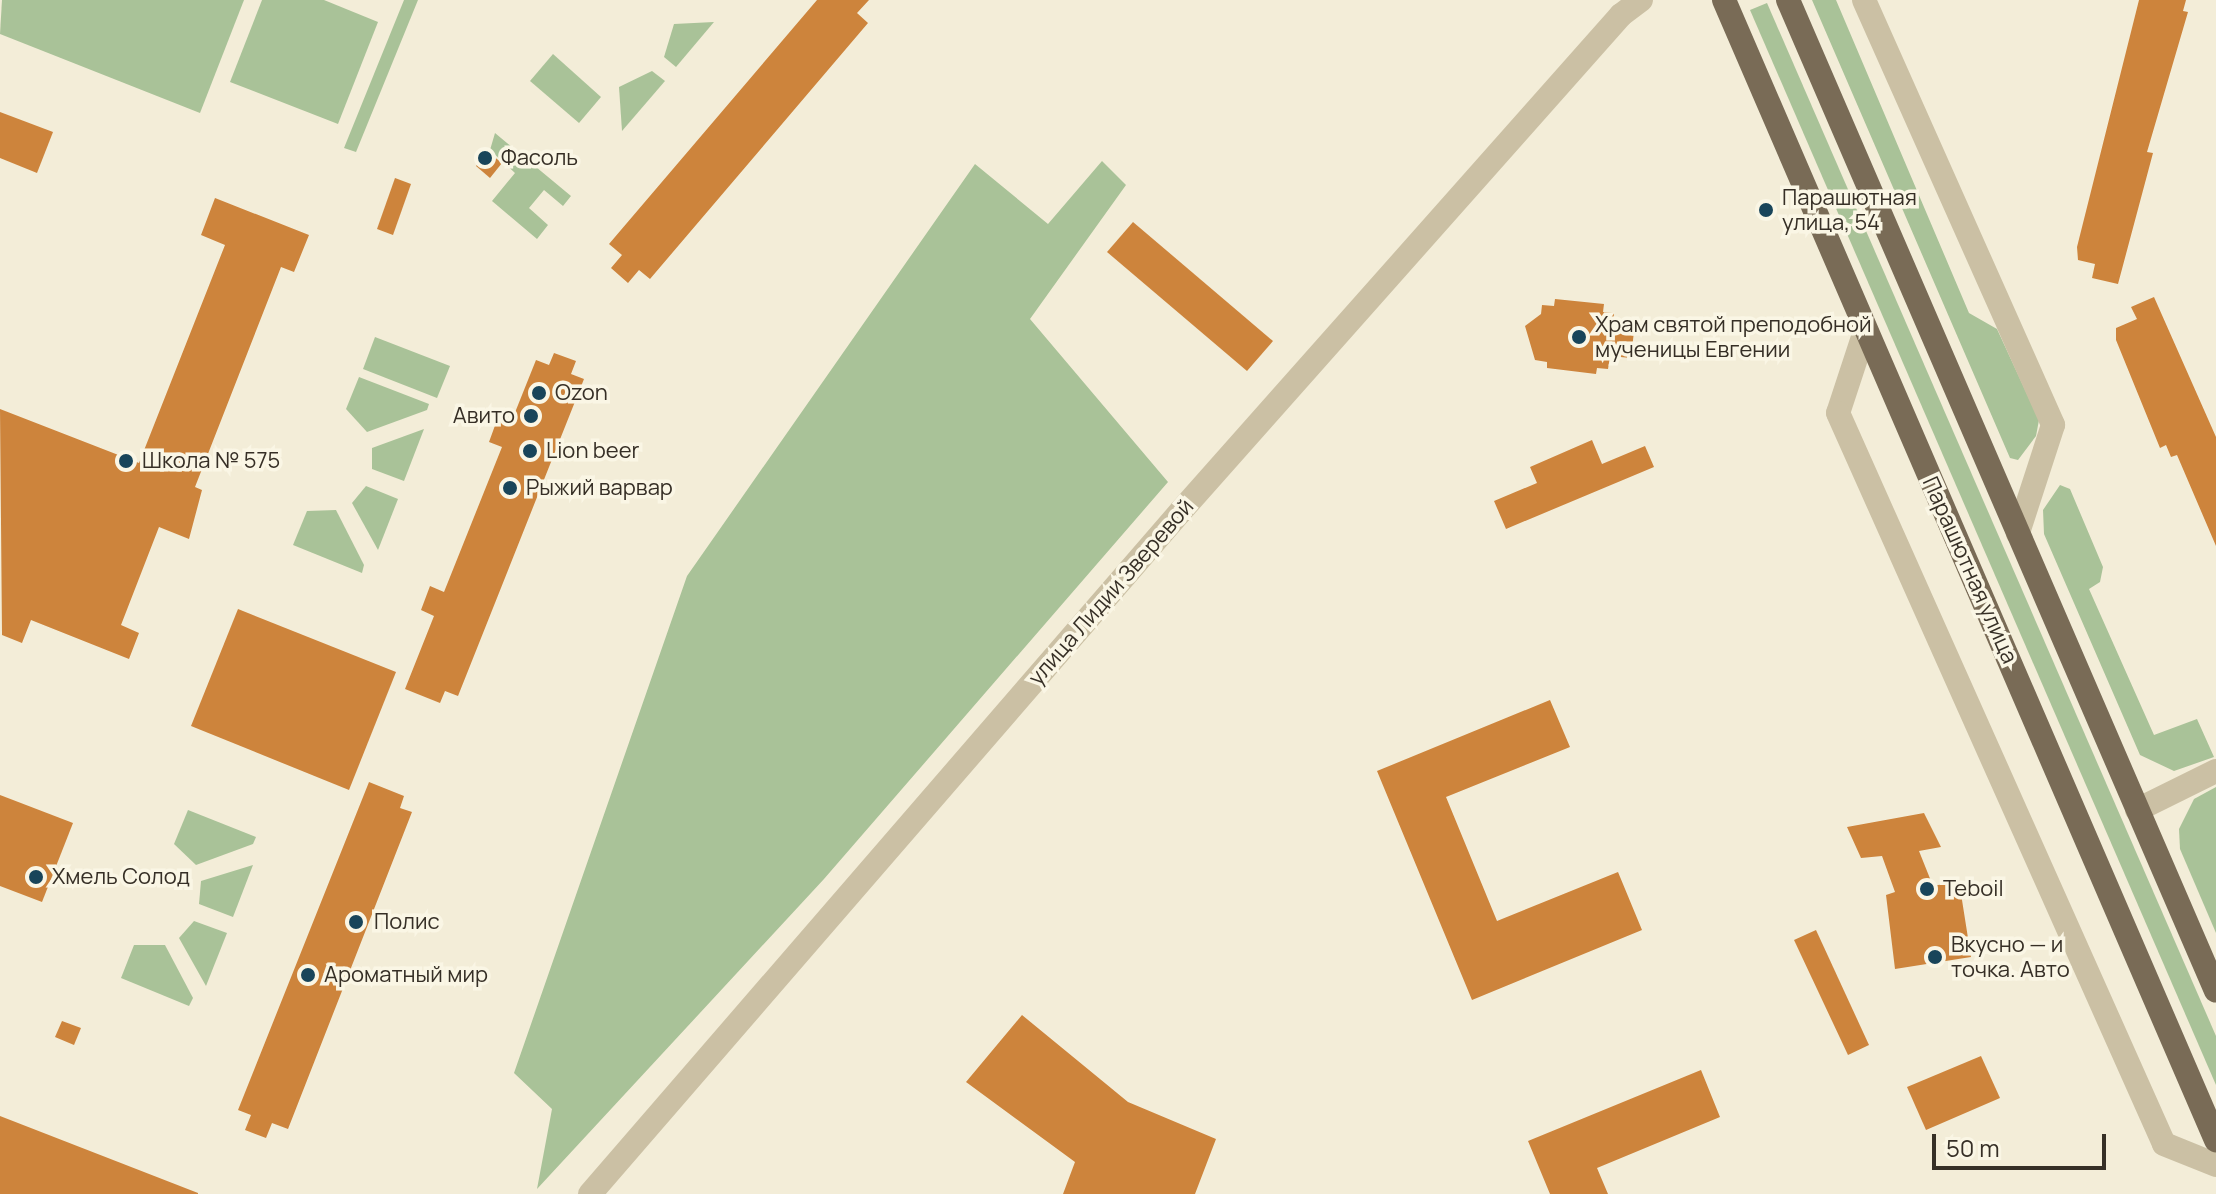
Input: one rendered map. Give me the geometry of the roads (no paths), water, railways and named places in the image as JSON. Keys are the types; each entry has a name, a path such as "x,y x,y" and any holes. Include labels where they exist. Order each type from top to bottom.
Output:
{"main road":[{"name":"Парашютная улица","path":"1724,0 2216,1140"},
{"path":"1788,0 2216,991"}],"street":[{"name":"улица Лидии Зверевой","path":"590,1194 1181,511 1621,15 1641,0"},
{"path":"1864,0 2053,425 2018,533"},
{"path":"1865,331 1838,413 2164,1144 2216,1165"},
{"path":"2137,810 2216,771"}],"place":[{"name":"Фасоль","path":"485,158"},
{"name":"Парашютная улица, 54","path":"1766,210"},
{"name":"Храм святой преподобной мученицы Евгении","path":"1579,337"},
{"name":"Ozon","path":"539,393"},
{"name":"Авито","path":"531,416"},
{"name":"Lion beer","path":"530,451"},
{"name":"Школа № 575","path":"126,461"},
{"name":"Рыжий варвар","path":"510,488"},
{"name":"Хмель Солод","path":"36,877"},
{"name":"Teboil","path":"1927,889"},
{"name":"Полис","path":"356,922"},
{"name":"Вкусно — и точка. Авто","path":"1935,957"},
{"name":"Ароматный мир","path":"308,975"}]}
